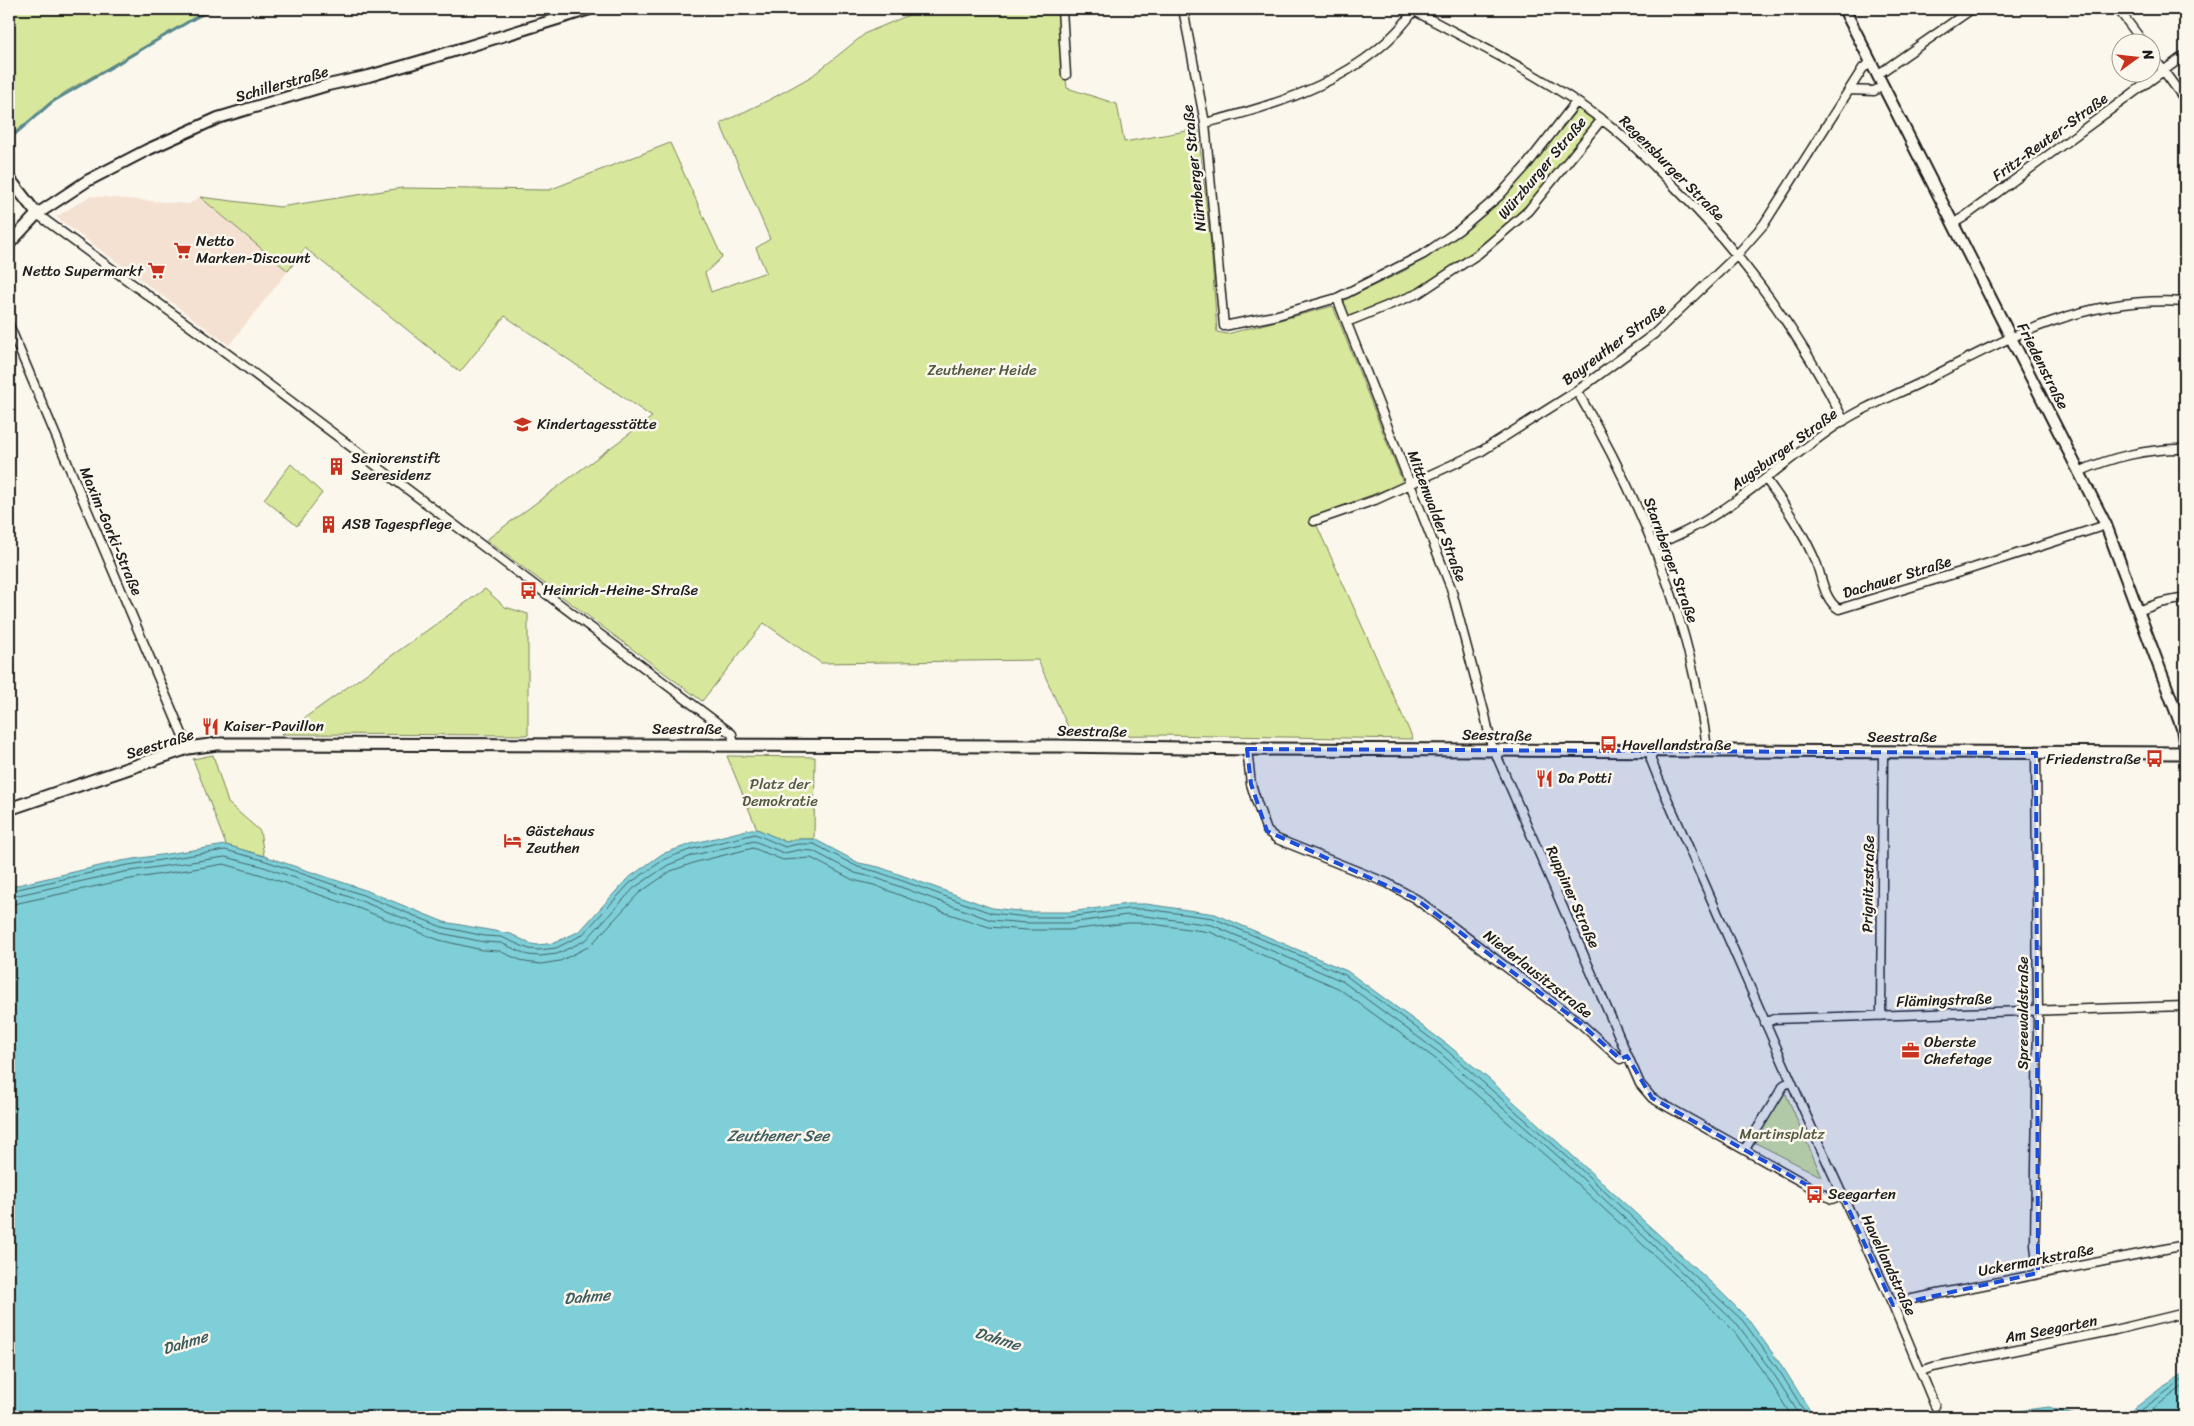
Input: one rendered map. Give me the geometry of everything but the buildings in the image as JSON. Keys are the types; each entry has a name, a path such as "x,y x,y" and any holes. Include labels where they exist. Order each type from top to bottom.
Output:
{"main road":[{"name":"Seestraße","path":"9,809 188,748 211,744 734,744 1247,749 2036,752 2185,755"}],"street":[{"name":"Schillerstraße","path":"9,244 37,214 98,174 156,145 218,118 328,85 370,76 590,9"},
{"path":"1062,9 1066,75"},
{"name":"Nürnberger Straße","path":"1183,9 1205,123 1224,326"},
{"path":"1205,123 1248,112 1339,76 1363,62 1388,43 1413,9"},
{"name":"Regensburger Straße","path":"1413,9 1538,78 1576,102 1602,119 1654,166 1693,205 1774,305 1826,384 1844,421"},
{"name":"Friedenstraße","path":"1844,9 2106,525 2182,728 2185,749"},
{"path":"1877,75 1972,9"},
{"path":"2118,9 2135,32"},
{"name":"Fritz-Reuter-Straße","path":"1954,223 1972,212 2185,55"},
{"name":"Bayreuther Straße","path":"1314,521 1375,500 1484,450 1577,391 1654,334 1736,256 1764,224 1863,68 1871,63"},
{"path":"2163,71 2185,100"},
{"path":"1850,90 1874,90 1883,86"},
{"name":"Würzburger Straße","path":"1224,326 1274,316 1337,298 1424,254 1465,225 1499,196 1526,166 1576,102"},
{"name":"Würzburger Straße","path":"1346,322 1419,293 1478,254 1528,211 1602,119"},
{"path":"9,178 37,214 236,360 732,734 734,744"},
{"name":"Mittenwalder Straße","path":"1337,298 1451,588 1494,750"},
{"name":"Augsburger Straße","path":"1654,546 1722,512 1844,421 2011,336 2062,316 2106,306 2151,301 2185,302"},
{"name":"Maxim-Gorki-Straße","path":"9,325 188,748"},
{"name":"Starnberger Straße","path":"1577,391 1618,465 1654,546 1681,623 1700,705 1707,751"},
{"path":"2079,472 2091,466 2138,454 2185,449"},
{"name":"Dachauer Straße","path":"1766,479 1797,522 1829,599 1834,606 1842,609 2106,525"},
{"path":"2138,611 2160,603 2185,598"},
{"name":"Niederlausitzstraße","path":"1247,749 1251,784 1267,831 1277,839 1393,886 1416,899 1580,1023 1620,1059 1627,1056"},
{"name":"Ruppiner Straße","path":"1494,750 1627,1056"},
{"name":"Havellandstraße","path":"1651,751 1652,764 1765,1023 1893,1305 1935,1406"},
{"name":"Prignitzstraße","path":"1881,1016 1883,752"},
{"name":"Spreewaldstraße","path":"2036,752 2038,1011 2035,1260 2038,1273"},
{"path":"2185,755 2185,768"},
{"name":"Flämingstraße","path":"1765,1023 1774,1019 2185,1006"},
{"path":"1627,1056 1640,1084 1652,1098 1832,1199 1842,1195"},
{"path":"1745,1149 1784,1085 1791,1081"},
{"name":"Uckermarkstraße","path":"1893,1305 1902,1301 2038,1273 2185,1245"},
{"name":"Am Seegarten","path":"1922,1371 1933,1367 2115,1330 2185,1313"}],"highlighted area":[{"path":"1247,749 2036,753 2038,1273 1893,1305 1842,1195 1832,1199 1652,1098 1627,1056 1620,1059 1580,1023 1416,899 1267,831 1251,784"}],"shaded area":[{"path":"90,196 189,204 200,197 288,271 229,345 56,217"}],"green space":[{"path":"9,9 218,9 187,22 65,92 9,137"},
{"name":"Zeuthener Heide","path":"923,9 1058,9 1067,88 1117,104 1124,142 1198,129 1211,245 1217,332 1227,334 1333,306 1403,483 1313,517 1413,739 1158,735 1072,736 1038,660 821,663 764,623 702,701 486,540 652,417 505,316 460,372 305,248 288,271 200,197 280,207 402,188 549,190 670,143 722,257 705,273 711,292 766,272 756,248 770,239 721,123 771,99 812,76 866,33"},
{"path":"1578,109 1595,121 1537,194 1494,236 1445,274 1417,290 1350,316 1345,309 1344,300 1406,270 1442,246 1498,203"},
{"path":"291,464 322,493 297,526 264,499"},
{"path":"485,589 505,607 528,614 528,735 282,734"},
{"path":"213,755 228,803 260,831 264,856 226,845 193,759"},
{"name":"Platz der Demokratie","path":"727,756 815,757 814,839 798,839 786,842 757,829"},
{"name":"Martinsplatz","path":"1785,1092 1822,1177 1754,1142"}],"water":[{"name":"Zeuthener See","path":"757,829 786,842 798,839 814,839 859,863 879,867 992,908 1027,912 1070,912 1127,904 1146,904 1215,914 1347,971 1448,1045 1491,1081 1718,1289 1747,1318 1784,1369 1814,1417 9,1417 9,887 121,861 226,845 365,890 444,922 511,934 531,944 538,945 554,943 580,931 627,879 662,854 691,844"},
{"path":"2185,1373 2185,1417 2123,1417 2161,1388"},
{"path":"2048,1407 2080,1417 1972,1417"}],"waterway":[{"path":"9,139 52,102 210,9"}],"place":[{"name":"Netto Marken-Discount","path":"182,250"},
{"name":"Netto Supermarkt","path":"157,271"},
{"name":"Kindertagesstätte","path":"523,424"},
{"name":"Seniorenstift Seeresidenz","path":"337,467"},
{"name":"ASB Tagespflege","path":"328,524"},
{"name":"Heinrich-Heine-Straße","path":"529,590"},
{"name":"Kaiser-Pavillon","path":"210,726"},
{"name":"Havellandstraße","path":"1608,745"},
{"name":"Friedenstraße","path":"2155,759"},
{"name":"Da Potti","path":"1544,778"},
{"name":"Gästehaus Zeuthen","path":"512,840"},
{"name":"Oberste Chefetage","path":"1910,1051"},
{"name":"Seegarten","path":"1814,1194"}],"water label":[{"name":"Dahme","path":"587,1296"},
{"name":"Dahme","path":"998,1338"},
{"name":"Dahme","path":"185,1342"}]}
